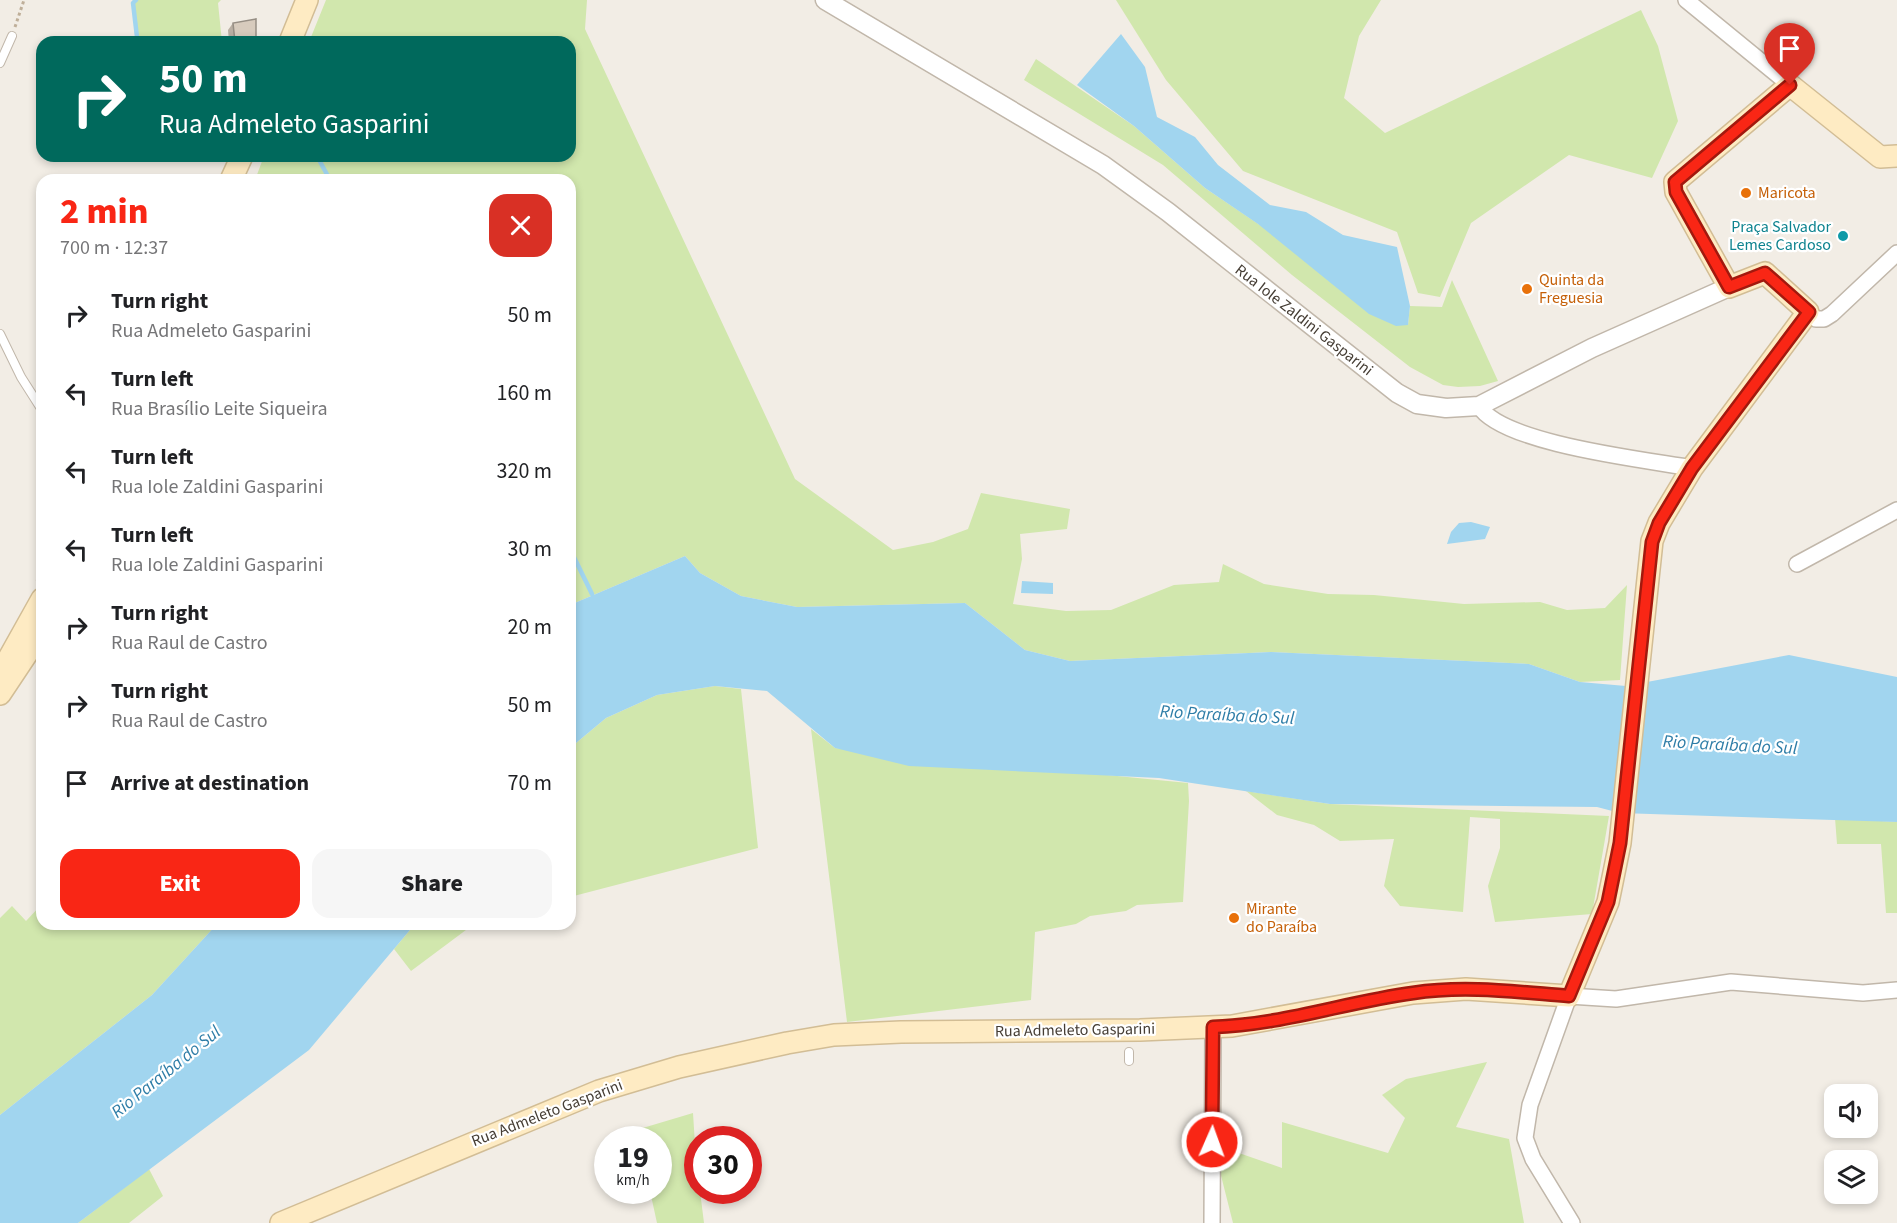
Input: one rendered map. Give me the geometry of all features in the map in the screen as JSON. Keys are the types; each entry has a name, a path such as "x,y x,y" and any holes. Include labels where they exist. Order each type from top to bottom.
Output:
{"main road":[{"path":"293,36 308,0"},
{"path":"304,36 319,0"},
{"path":"1729,287 1676,192 1675,182 1790,85 1880,157 1897,156"},
{"name":"Rua Iole Zaldini Gasparini","path":"1729,287 1765,273 1809,312"},
{"path":"1569,996 1608,902 1620,843 1652,542 1659,523 1692,468 1809,312"},
{"path":"0,674 36,610"},
{"path":"0,694 36,641"},
{"name":"Rua Admeleto Gasparini","path":"281,1223 599,1090 679,1067 787,1043 834,1035 901,1032 1213,1027 1317,1012 1413,993 1466,989 1569,996"}],"street":[{"name":"Rua Iole Zaldini Gasparini","path":"825,0 1103,165 1168,212 1397,393 1417,404 1437,407 1479,406 1592,348 1729,287"},
{"path":"1686,0 1790,85"},
{"path":"1809,312 1816,319 1824,319 1897,253"},
{"path":"1479,406 1483,414 1511,429 1539,439 1692,468"},
{"path":"1797,564 1897,510"},
{"name":"Rua Admeleto Gasparini","path":"1569,996 1624,999 1731,982 1863,993 1897,990"},
{"path":"1569,996 1530,1104 1526,1138 1533,1159 1572,1223"},
{"path":"1212,1223 1213,1027"}],"lane":[{"path":"0,63 12,36"},
{"path":"0,334 21,377 36,401"},
{"path":"1129,1052 1129,1061"}],"path":[{"path":"12,36 24,0"}],"green space":[{"path":"133,0 221,0 218,3 221,36 137,36"},
{"path":"326,0 587,0 585,29 795,479 893,550 933,542 968,529 981,493 1070,509 1067,529 1020,534 1022,559 1013,604 1066,611 1111,610 1174,585 1219,582 1223,564 1264,584 1328,594 1374,595 1464,604 1540,602 1567,610 1605,608 1627,585 1620,680 1580,682 1529,664 1271,652 1070,661 1025,650 965,603 797,607 741,596 700,573 685,556 576,602 576,174 257,174 262,162 576,162 576,36 311,36"},
{"path":"1116,0 1381,0 1359,36 1344,98 1385,133 1641,10 1658,46 1678,121 1652,178 1569,155 1471,223 1440,297 1418,293 1397,232 1243,171 1166,80"},
{"path":"1036,59 1134,126 1205,188 1408,325 1410,306 1442,307 1452,280 1498,381 1480,386 1443,385 1410,367 1292,275 1163,165 1024,80"},
{"path":"715,686 741,689 758,848 576,895 576,743 606,718 657,695"},
{"path":"811,729 835,748 1188,783 1183,902 1137,905 1126,911 1090,916 1076,924 1035,932 1031,1000 847,1022"},
{"path":"1246,791 1330,804 1609,816 1592,914 1495,922 1488,886 1500,848 1500,819 1470,817 1463,912 1400,906 1384,886 1394,839 1340,841 1314,825 1277,815"},
{"path":"1835,818 1897,822 1897,913 1886,913 1881,844 1837,844"},
{"path":"12,906 26,921 36,910 36,930 212,930 152,995 0,1115 0,918"},
{"path":"410,930 466,930 411,971 394,949"},
{"path":"1487,1062 1456,1127 1509,1139 1524,1223 1233,1223 1213,1144 1282,1168 1282,1122 1388,1153 1405,1118 1382,1095 1406,1079"},
{"path":"693,1113 694,1126 684,1126 684,1204 702,1204 704,1223 657,1223 653,1204 672,1204 672,1126 649,1126"},
{"path":"149,1169 163,1196 129,1223 78,1223"}],"water":[{"path":"1121,34 1145,67 1157,117 1195,137 1218,165 1270,205 1306,212 1343,235 1397,247 1410,306 1408,325 1396,326 1369,314 1258,224 1205,188 1134,126 1077,85"},
{"path":"1471,522 1490,527 1485,539 1447,544 1451,532 1459,523"},
{"name":"Rio Paraíba do Sul","path":"685,556 700,573 741,596 797,607 965,603 1025,650 1070,661 1271,652 1529,664 1580,682 1626,686 1789,655 1897,677 1897,822 1620,813 1597,807 1330,804 1159,778 909,766 835,748 767,691 715,686 657,695 606,718 576,743 576,602"},
{"path":"1022,581 1053,583 1053,594 1021,593"},
{"name":"Rio Paraíba do Sul","path":"212,930 410,930 309,1050 78,1223 0,1223 0,1115 152,995"}],"building":[{"path":"256,19 256,36 234,36 233,23"}],"waterway":[{"path":"136,0 133,3 137,36"},
{"path":"320,162 327,174"},
{"path":"576,561 592,594"}],"place":[{"name":"Maricota","path":"1746,193"},
{"name":"Praça Salvador Lemes Cardoso","path":"1843,236"},
{"name":"Quinta da Freguesia","path":"1527,289"},
{"name":"Mirante do Paraíba","path":"1234,918"}],"route":[{"path":"1212,1142 1213,1027 1317,1012 1413,993 1466,989 1569,996 1608,902 1620,843 1648,558 1652,542 1659,523 1692,468 1809,312 1765,273 1729,287 1676,192 1675,182 1790,85"}]}
